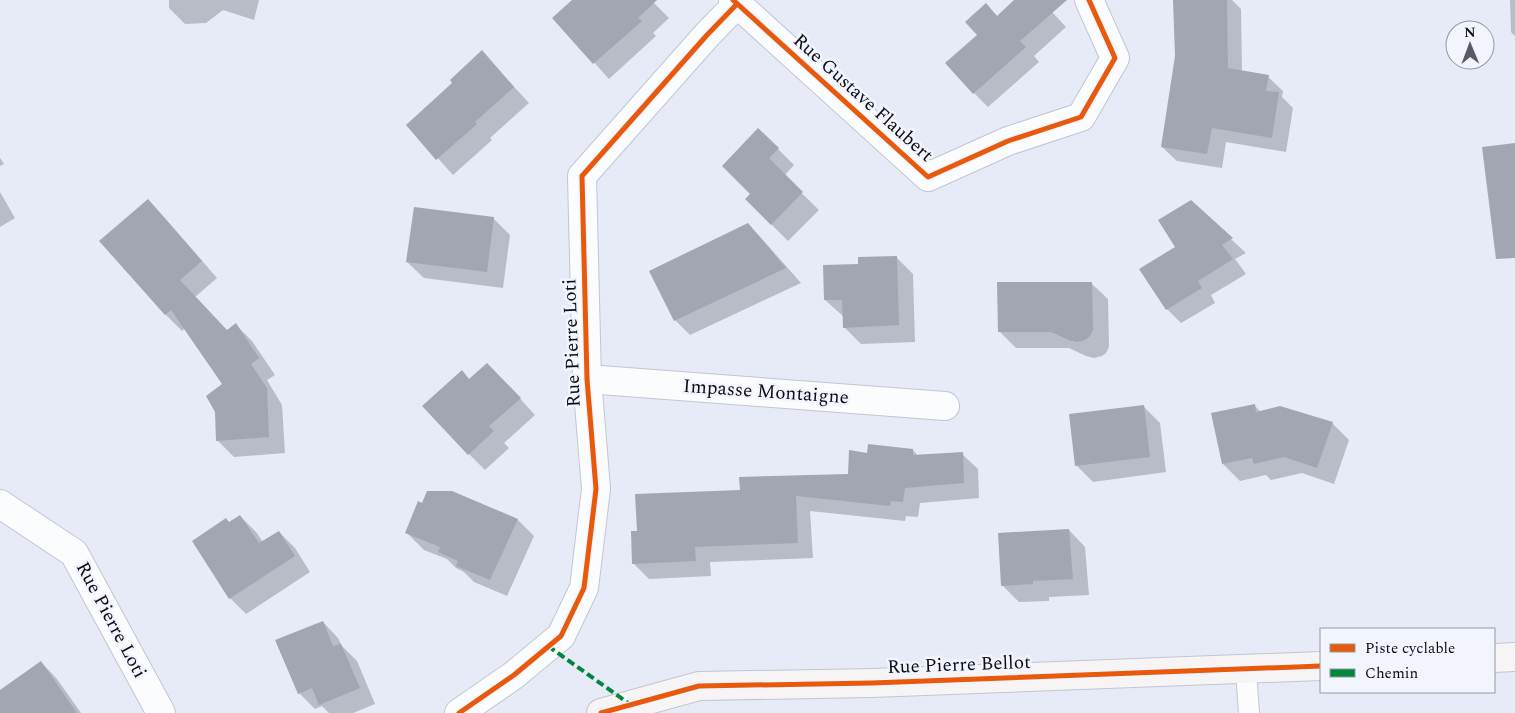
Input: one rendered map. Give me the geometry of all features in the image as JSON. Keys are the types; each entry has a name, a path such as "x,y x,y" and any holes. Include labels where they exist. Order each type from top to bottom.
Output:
{"street":[{"name":"Rue Gustave Flaubert","path":"735,2 928,177 1008,141 1081,117 1115,58 1089,0"},
{"name":"Rue Pierre Loti","path":"459,713 514,675 562,636 584,588 596,489 587,379 582,176 735,2"},
{"name":"Impasse Montaigne","path":"587,379 946,406"},
{"name":"Rue Pierre Loti","path":"0,504 74,553 161,713"},
{"path":"1495,658 1515,657"},
{"name":"Rue Pierre Bellot","path":"601,713 699,686 872,683 1320,666"}],"lane":[{"path":"1246,670 1249,713"}],"building":[{"path":"572,0 657,0 638,18 642,21 593,64 552,18"},
{"path":"1014,0 1067,0 1020,41 1026,47 973,94 945,63 977,35 965,22 986,3 997,16"},
{"path":"1173,0 1227,0 1228,68 1269,75 1266,91 1279,92 1272,138 1212,128 1207,154 1161,147 1175,56"},
{"path":"482,50 514,87 475,122 477,124 436,160 406,125 452,83 450,80"},
{"path":"758,128 779,148 769,158 803,192 771,225 745,199 750,194 722,166"},
{"path":"1515,143 1515,258 1496,259 1482,147"},
{"path":"148,199 202,261 180,280 227,330 236,323 259,358 251,364 267,388 269,437 216,441 215,412 206,396 222,384 171,310 165,315 99,241"},
{"path":"1191,200 1233,238 1222,245 1233,259 1198,281 1202,288 1166,310 1139,269 1175,247 1158,220"},
{"path":"414,207 494,217 487,272 406,262"},
{"path":"748,223 786,268 674,321 649,271"},
{"path":"897,256 899,325 843,328 842,300 824,300 823,265 858,264 858,257"},
{"path":"997,282 1092,282 1093,330 1090,336 1085,340 1077,342 1051,332 998,332"},
{"path":"487,363 521,398 489,426 494,431 468,455 422,406 462,370 469,379"},
{"path":"1255,404 1256,412 1280,406 1333,422 1317,468 1284,457 1254,464 1252,458 1222,464 1211,413"},
{"path":"1144,405 1150,457 1075,466 1069,414"},
{"path":"868,444 913,449 913,455 963,452 964,483 905,488 903,502 891,501 890,506 796,496 798,543 695,547 696,561 632,564 631,531 637,531 635,494 740,490 739,477 848,474 849,450 867,453"},
{"path":"427,491 452,491 518,519 490,580 456,566 458,561 438,552 440,547 405,533 418,501 422,503"},
{"path":"240,515 259,543 279,531 295,556 229,599 192,541 226,518 229,522"},
{"path":"1069,529 1073,579 1033,581 1033,584 1001,586 998,533"},
{"path":"323,621 333,646 341,644 360,688 319,705 312,688 298,694 275,640"},
{"path":"41,661 77,713 0,713 0,690"}],"marked path":[{"path":"548,646 631,705"}],"cycle path":[{"path":"733,0 928,177 1008,141 1081,117 1115,58 1089,0"},
{"path":"459,713 514,675 561,636 584,588 596,489 587,379 582,176 707,35 737,4"},
{"path":"601,713 699,686 872,683 1320,666"}]}
